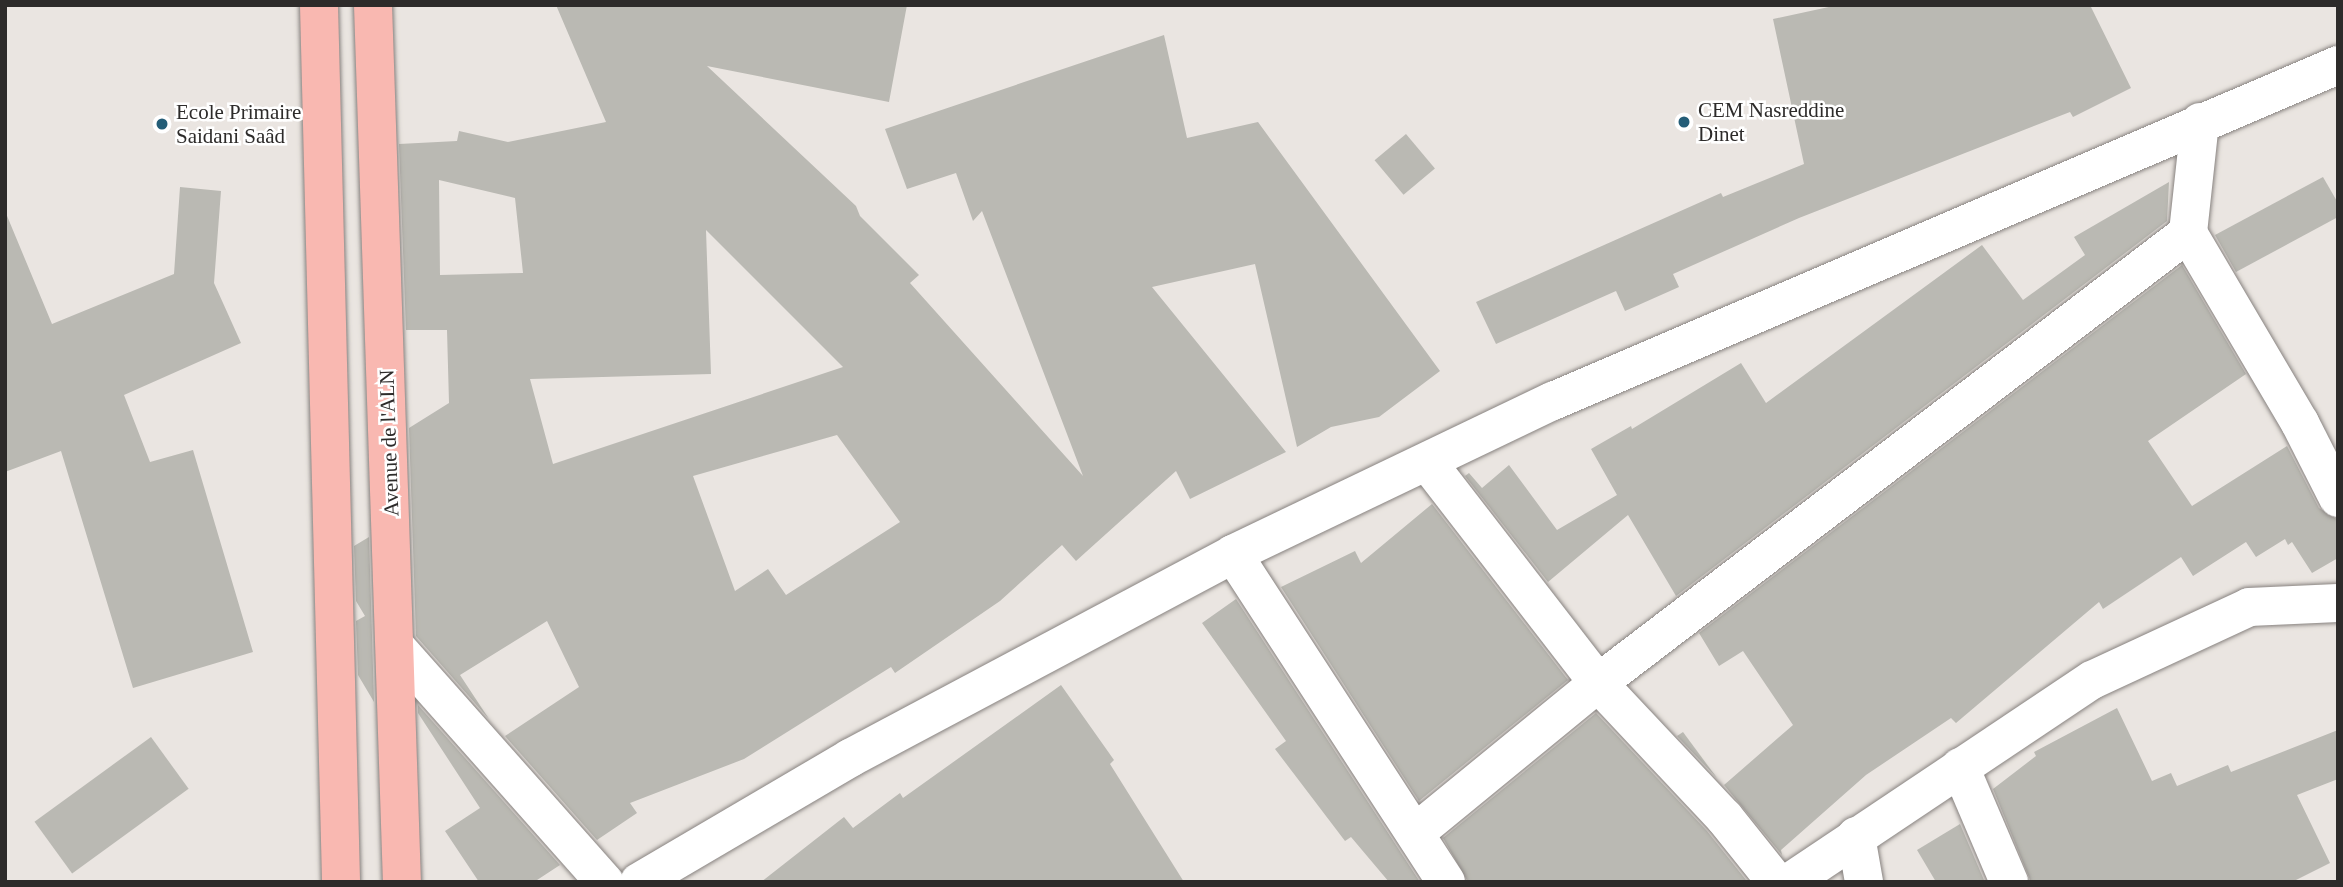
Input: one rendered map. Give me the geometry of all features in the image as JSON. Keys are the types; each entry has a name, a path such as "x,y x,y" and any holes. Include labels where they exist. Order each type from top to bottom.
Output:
{"main road":[{"path":"319,5 341,882"},
{"name":"Avenue de l'ALN","path":"373,5 402,882"}],"street":[{"path":"639,882 850,758 1233,554 1553,401 2338,65"},
{"path":"2200,122 2188,233 2300,423 2338,498"},
{"path":"1415,833 1598,682 2188,233"},
{"path":"1428,463 1598,682 1724,817 1776,882"},
{"path":"1233,554 1446,882"},
{"path":"1790,882 1856,835 2092,680 2249,607 2338,603"},
{"path":"396,647 605,882"},
{"path":"1960,767 2009,882"},
{"path":"1856,835 1864,882"}],"building":[{"path":"556,5 907,5 889,102 707,66 856,206 860,216 919,275 910,283 1083,476 982,211 973,221 956,173 907,189 885,129 1164,35 1187,138 1258,122 1440,371 1379,417 1331,427 1297,447 1255,264 1152,287 1286,452 1190,499 1176,471 1076,561 1062,545 1000,601 895,673 891,667 744,759 630,803 637,813 597,840 505,736 579,687 547,621 460,675 489,719 416,636 409,428 449,403 447,330 406,330 399,144 457,141 459,131 508,142 606,122","holes":["439,180 515,198 523,273 440,275","706,230 843,367 553,464 530,379 711,374","837,435 900,522 786,595 768,569 735,591 693,476"]},
{"path":"1838,5 2090,5 2131,88 2073,117 2070,112 1799,218 1673,274 1679,287 1625,311 1616,291 1496,344 1476,302 1721,193 1723,197 1804,164 1773,19"},
{"path":"1406,134 1435,168 1404,195 1375,160"},
{"path":"2323,177 2338,203 2338,217 2236,272 2215,235"},
{"path":"2169,182 2167,221 1676,596 1628,515 1548,582 1465,476 1469,473 1482,488 1509,465 1557,530 1617,495 1591,449 1631,426 1632,429 1741,363 1766,403 1982,245 2023,300 2085,255 2074,237"},
{"path":"180,187 221,191 214,283 241,343 124,395 150,462 193,450 253,652 133,688 61,451 5,472 5,211 52,324 174,274"},
{"path":"2182,265 2246,374 2148,441 2192,506 2287,446 2319,508 2338,520 2338,558 2312,573 2292,542 2288,545 2285,539 2256,557 2246,542 2193,576 2181,557 2103,609 2099,602 1956,723 1951,718 1866,775 1781,850 1782,855 1724,785 1793,725 1743,651 1719,666 1699,633"},
{"path":"1432,504 1568,680 1419,801 1281,587 1355,551 1361,563"},
{"path":"369,537 374,702 358,675 356,621 365,616 356,601 354,546"},
{"path":"1236,599 1420,882 1389,882 1351,837 1345,841 1275,749 1286,741 1202,623"},
{"path":"1061,685 1114,760 1110,764 1184,882 761,882 844,817 853,828 900,793 903,798"},
{"path":"418,705 560,865 534,882 479,882 445,831 480,808 418,713"},
{"path":"2117,708 2152,781 2171,773 2177,786 2228,765 2231,772 2338,730 2338,779 2297,795 2330,863 2292,882 2031,882 1993,789 2036,756 2034,752"},
{"path":"1596,713 1707,831 1746,880 1468,882 1443,838"},
{"path":"1683,732 1717,778 1677,736"},
{"path":"151,737 189,789 72,873 35,822"},
{"path":"1960,824 1984,880 1936,882 1917,850"}],"place":[{"name":"CEM Nasreddine Dinet","path":"1684,122"},
{"name":"Ecole Primaire Saidani Saâd","path":"162,124"}]}
